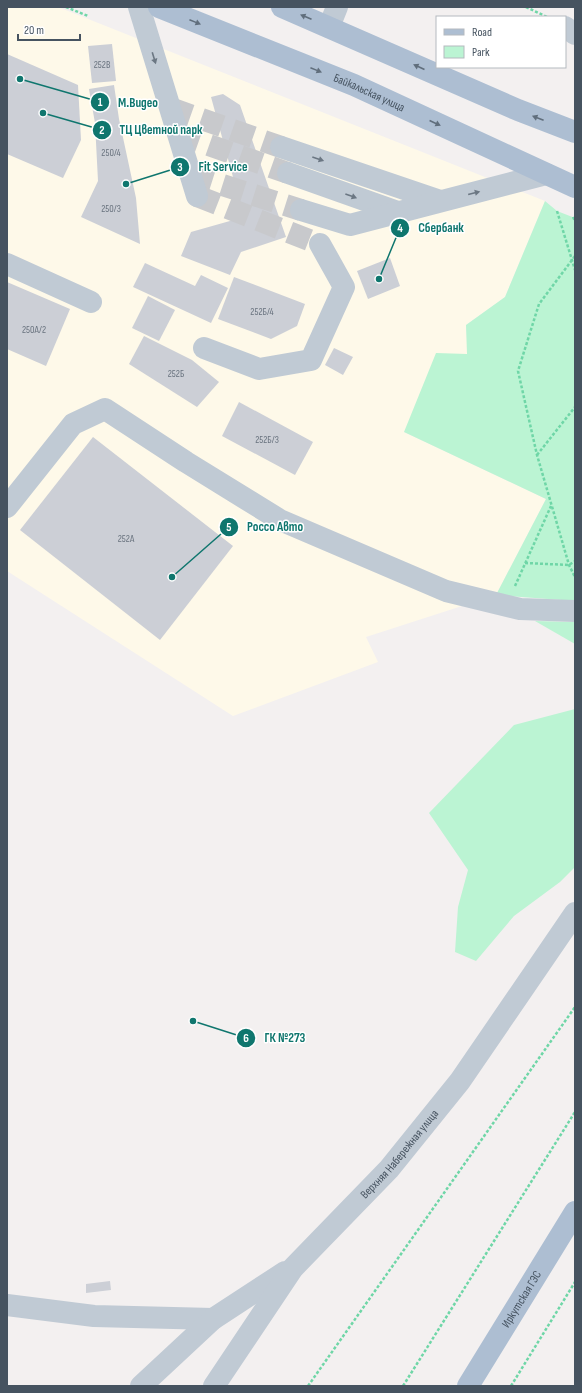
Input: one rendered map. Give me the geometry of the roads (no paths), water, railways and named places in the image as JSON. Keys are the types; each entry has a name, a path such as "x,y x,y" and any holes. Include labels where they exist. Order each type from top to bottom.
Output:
{"main road":[{"name":"Байкальская улица","path":"159,7 354,85 575,187"},
{"path":"282,7 333,17 518,110 575,132"},
{"name":"Иркутская ГЭС","path":"468,1386 575,1212"}],"street":[{"path":"139,7 197,196"},
{"path":"566,28 575,34"},
{"path":"281,147 440,201"},
{"path":"288,173 398,212"},
{"path":"204,348 259,369 311,360 344,287 314,242 350,225 546,174"},
{"path":"301,210 350,225"},
{"path":"7,264 91,302"},
{"path":"7,507 73,424 105,409 186,462 280,520 446,591 520,609 575,611"},
{"name":"Верхняя Набережная улица","path":"214,1386 293,1268 389,1169 455,1087 575,913"},
{"path":"141,1386 213,1319 293,1268"},
{"path":"7,1305 94,1316 213,1319"}],"tunnel":[{"path":"170,108 281,147"},
{"path":"178,134 288,173"},
{"path":"191,175 301,210"},
{"path":"197,196 309,240"}],"place":[{"name":"М.Видео","path":"20,79"},
{"name":"ТЦ Цветной парк","path":"43,113"},
{"name":"Fit Service","path":"126,184"},
{"name":"Сбербанк","path":"379,279"},
{"name":"Россо Авто","path":"172,577"},
{"name":"ГК №273","path":"193,1021"}]}
